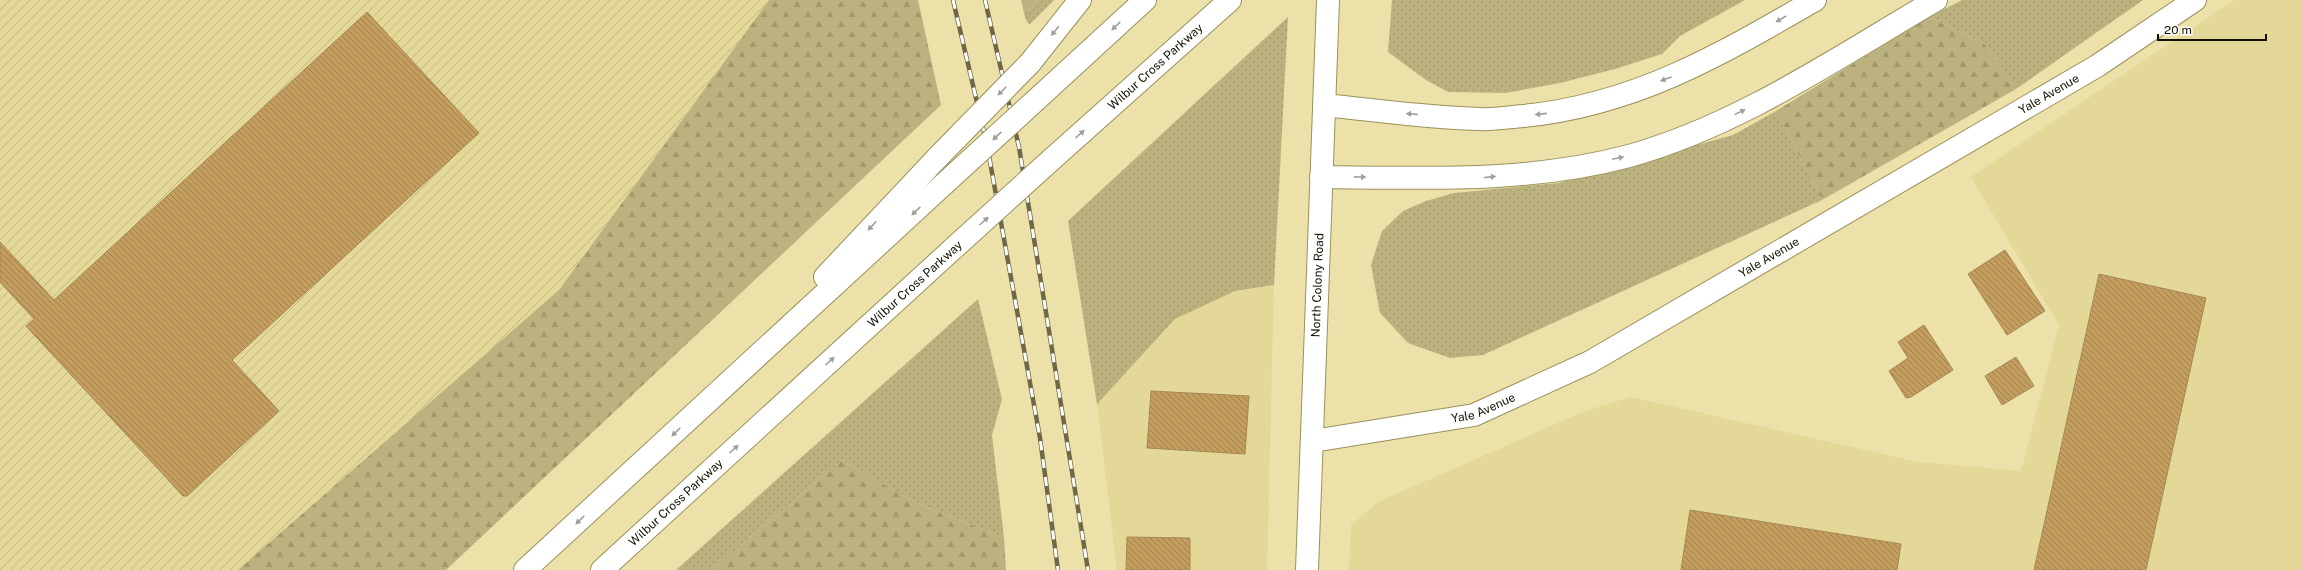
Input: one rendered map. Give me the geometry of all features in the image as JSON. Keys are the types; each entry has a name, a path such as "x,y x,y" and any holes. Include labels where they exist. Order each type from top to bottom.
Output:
{"main road":[{"path":"696,413 938,157 1030,63 1080,0"},
{"path":"525,570 1145,0"},
{"name":"Wilbur Cross Parkway","path":"602,570 955,247 1230,0"},
{"name":"North Colony Road","path":"1306,570 1328,0"},
{"path":"1324,105 1482,119 1561,110 1611,99 1676,76 1736,46 1815,0"},
{"path":"1321,177 1484,178 1559,170 1629,156 1701,130 1768,98 1936,0"},
{"name":"Yale Avenue","path":"1312,441 1474,415 1590,362 2098,66 2195,0"}],"shaded area":[{"path":"0,0 769,0 559,290 238,570 0,570"},
{"path":"2234,0 2302,0 2302,570 1349,570 1351,525 1378,502 1585,411 1631,397 1918,462 2021,471 2059,325 1971,177"},
{"path":"1274,285 1267,570 1117,570 1097,404 1175,319 1235,291"}],"green space":[{"path":"769,0 918,0 941,105 446,570 238,570 559,290"},
{"path":"1021,0 1037,0 1025,17"},
{"path":"1037,0 1054,0 1029,25 1025,17"},
{"path":"1392,0 1745,0 1680,36 1662,54 1615,69 1560,83 1505,93 1448,92 1426,80 1388,52"},
{"path":"1962,0 2143,0 2016,89 1984,43 1929,17"},
{"path":"1288,17 1274,285 1235,291 1175,319 1097,404 1068,221"},
{"path":"1929,17 1984,43 2016,89 1822,200 1776,111"},
{"path":"1776,111 1822,200 1483,355 1450,358 1408,343 1380,313 1371,265 1382,231 1403,211 1426,201 1454,193 1558,183 1733,135"},
{"path":"978,299 1002,399 992,435 1004,538 917,503 842,460 712,570 676,570"},
{"path":"842,460 917,503 1004,538 1006,570 712,570"}],"building":[{"path":"367,12 479,133 232,360 279,411 187,496 183,496 26,326 34,319 0,282 0,242 54,300"},
{"path":"2005,250 2045,311 2007,335 1968,274"},
{"path":"2099,274 2206,298 2146,570 2034,570"},
{"path":"1924,325 1953,370 1911,397 1906,398 1889,371 1908,358 1898,342"},
{"path":"2016,357 2034,386 2002,405 1985,376"},
{"path":"1151,391 1249,396 1245,454 1147,448"},
{"path":"1690,510 1901,544 1897,570 1681,570"},
{"path":"1127,537 1190,538 1190,570 1126,570"}],"railway":[{"path":"953,0 987,145 1040,438 1058,570"},
{"path":"985,0 1019,147 1088,570"}]}
